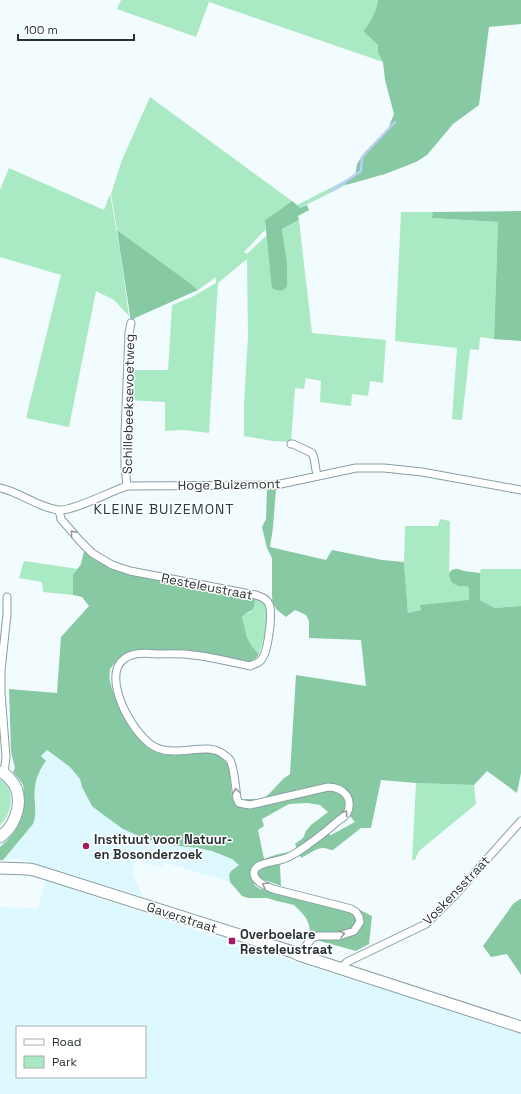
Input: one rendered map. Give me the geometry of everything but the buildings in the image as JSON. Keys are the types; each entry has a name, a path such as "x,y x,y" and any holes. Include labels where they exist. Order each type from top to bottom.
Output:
{"street":[{"name":"Schillebeeksevoetweg","path":"127,486 126,417 129,333 131,323"},
{"path":"291,444 312,453 317,476"},
{"name":"Hoge Buizemont","path":"59,510 74,507 116,489 127,486 276,485 356,468 384,468 422,472 521,490"},
{"path":"0,488 59,510"},
{"name":"Resteleustraat","path":"59,510 61,520 80,541 92,553 112,565 130,571 256,595 266,599 269,605 270,622 265,655 261,661 250,666 192,655 148,653 134,654 124,658 119,664 116,671 117,690 126,713 142,735 150,743 158,748 172,751 211,749 219,752 230,761 239,803 250,805 328,787 337,788 346,796 349,801 349,808 346,814 331,827 310,844 285,859 262,864 254,871 256,879 269,888 304,898 346,907 356,912 359,917 360,922 354,931 339,936 318,936 312,938 299,955"},
{"path":"0,838 6,833 16,816 18,800 14,784 2,772 6,757 1,693 7,597"},
{"name":"Voskensstraat","path":"340,969 348,962 426,924 455,895 521,821"},
{"name":"Gaverstraat","path":"0,868 34,870 521,1027"}],"shaded area":[{"path":"46,750 70,767 80,779 82,787 198,848 212,851 232,859 240,865 231,871 229,875 230,882 163,862 162,867 136,860 132,873 143,897 16,858 3,860 33,824 36,817 35,787 42,766 46,761 41,756"},
{"path":"46,879 80,892 265,953 444,1008 521,1034 521,1094 0,1094 0,907 38,908"}],"green space":[{"path":"121,0 378,0 373,17 363,31 378,45 378,53 383,62 209,2 196,37 117,9"},
{"path":"378,0 521,0 521,24 489,27 479,105 453,124 427,155 416,162 385,174 346,185 344,181 355,176 357,164 365,152 388,129 394,114 385,80 383,62 378,53 378,45 363,31 373,17"},
{"path":"150,97 292,201 265,220 266,229 244,252 247,254 267,235 272,288 287,276 287,263 282,229 299,220 312,333 386,340 383,383 370,381 368,396 352,394 351,406 320,402 321,381 306,378 304,389 295,388 291,442 273,441 244,436 244,402 248,337 247,259 218,283 209,433 184,430 165,431 165,402 128,400 129,370 168,370 172,305 192,297 216,283 216,277 198,290 117,230 111,194 122,160"},
{"path":"9,168 104,210 110,194 129,316 114,300 96,291 69,427 26,418 61,275 0,257 0,190"},
{"path":"344,181 346,185 300,208 297,205"},
{"path":"292,201 300,208 307,205 309,210 298,216 299,220 282,229 287,263 287,286 282,290 278,290 272,288 265,220"},
{"path":"521,211 521,341 494,339 498,222 432,218 433,212"},
{"path":"401,212 433,212 433,218 498,222 494,339 480,337 479,350 470,349 462,420 452,419 457,348 395,341"},
{"path":"117,230 198,290 135,318 131,322"},
{"path":"276,489 270,547 326,560 332,550 382,560 404,562 408,613 421,610 420,605 469,600 469,587 457,586 451,582 449,574 452,570 456,569 480,573 480,600 495,608 521,606 521,773 517,793 487,771 474,785 381,780 371,828 361,828 333,850 320,848 301,858 295,844 303,838 311,825 328,812 320,805 307,803 289,804 262,819 264,826 258,830 264,859 288,852 289,860 280,866 281,886 259,878 254,885 260,889 343,908 356,908 372,916 369,944 356,951 316,940 310,932 306,918 294,905 267,898 248,898 242,896 230,882 229,875 231,871 239,865 232,859 212,851 170,845 143,838 123,829 92,806 82,787 80,779 70,767 47,750 41,756 46,761 42,766 36,784 35,815 33,824 3,860 0,860 0,847 20,824 24,810 23,785 13,772 15,768 11,752 9,689 57,693 61,637 89,606 82,597 73,595 73,575 81,564 84,551 93,559 108,566 251,596 255,600 253,609 242,617 247,637 251,645 259,654 252,661 249,662 186,651 133,650 119,658 110,669 110,681 116,701 127,722 142,741 158,753 171,755 186,755 213,751 224,760 229,767 231,792 235,802 239,806 245,808 245,799 264,798 290,774 296,675 366,686 361,640 309,638 309,621 306,615 295,610 286,617 277,610 273,604 272,558 267,548 262,527 266,519 267,490","holes":["349,815 355,822 331,835 327,834"]},
{"path":"440,519 450,521 449,578 456,585 469,587 469,601 421,605 421,610 408,613 404,562 405,526 438,526"},
{"path":"24,561 78,569 73,575 73,595 43,592 42,582 19,578"},
{"path":"481,569 521,569 521,606 495,608 480,600"},
{"path":"252,596 263,602 267,613 266,628 259,654 251,645 247,637 242,617 251,612"},
{"path":"0,779 9,789 11,802 8,814 0,825"},
{"path":"416,783 474,785 476,804 419,851 415,860 412,860"},
{"path":"520,899 521,975 507,954 491,957 483,946 513,904"}],"waterway":[{"path":"331,191 361,171 362,157 395,122"}],"place":[{"name":"Instituut voor Natuur- en Bosonderzoek","path":"86,846"},
{"name":"Overboelare Resteleustraat","path":"232,941"}],"district":[{"name":"KLEINE BUIZEMONT","path":"164,509"}]}
